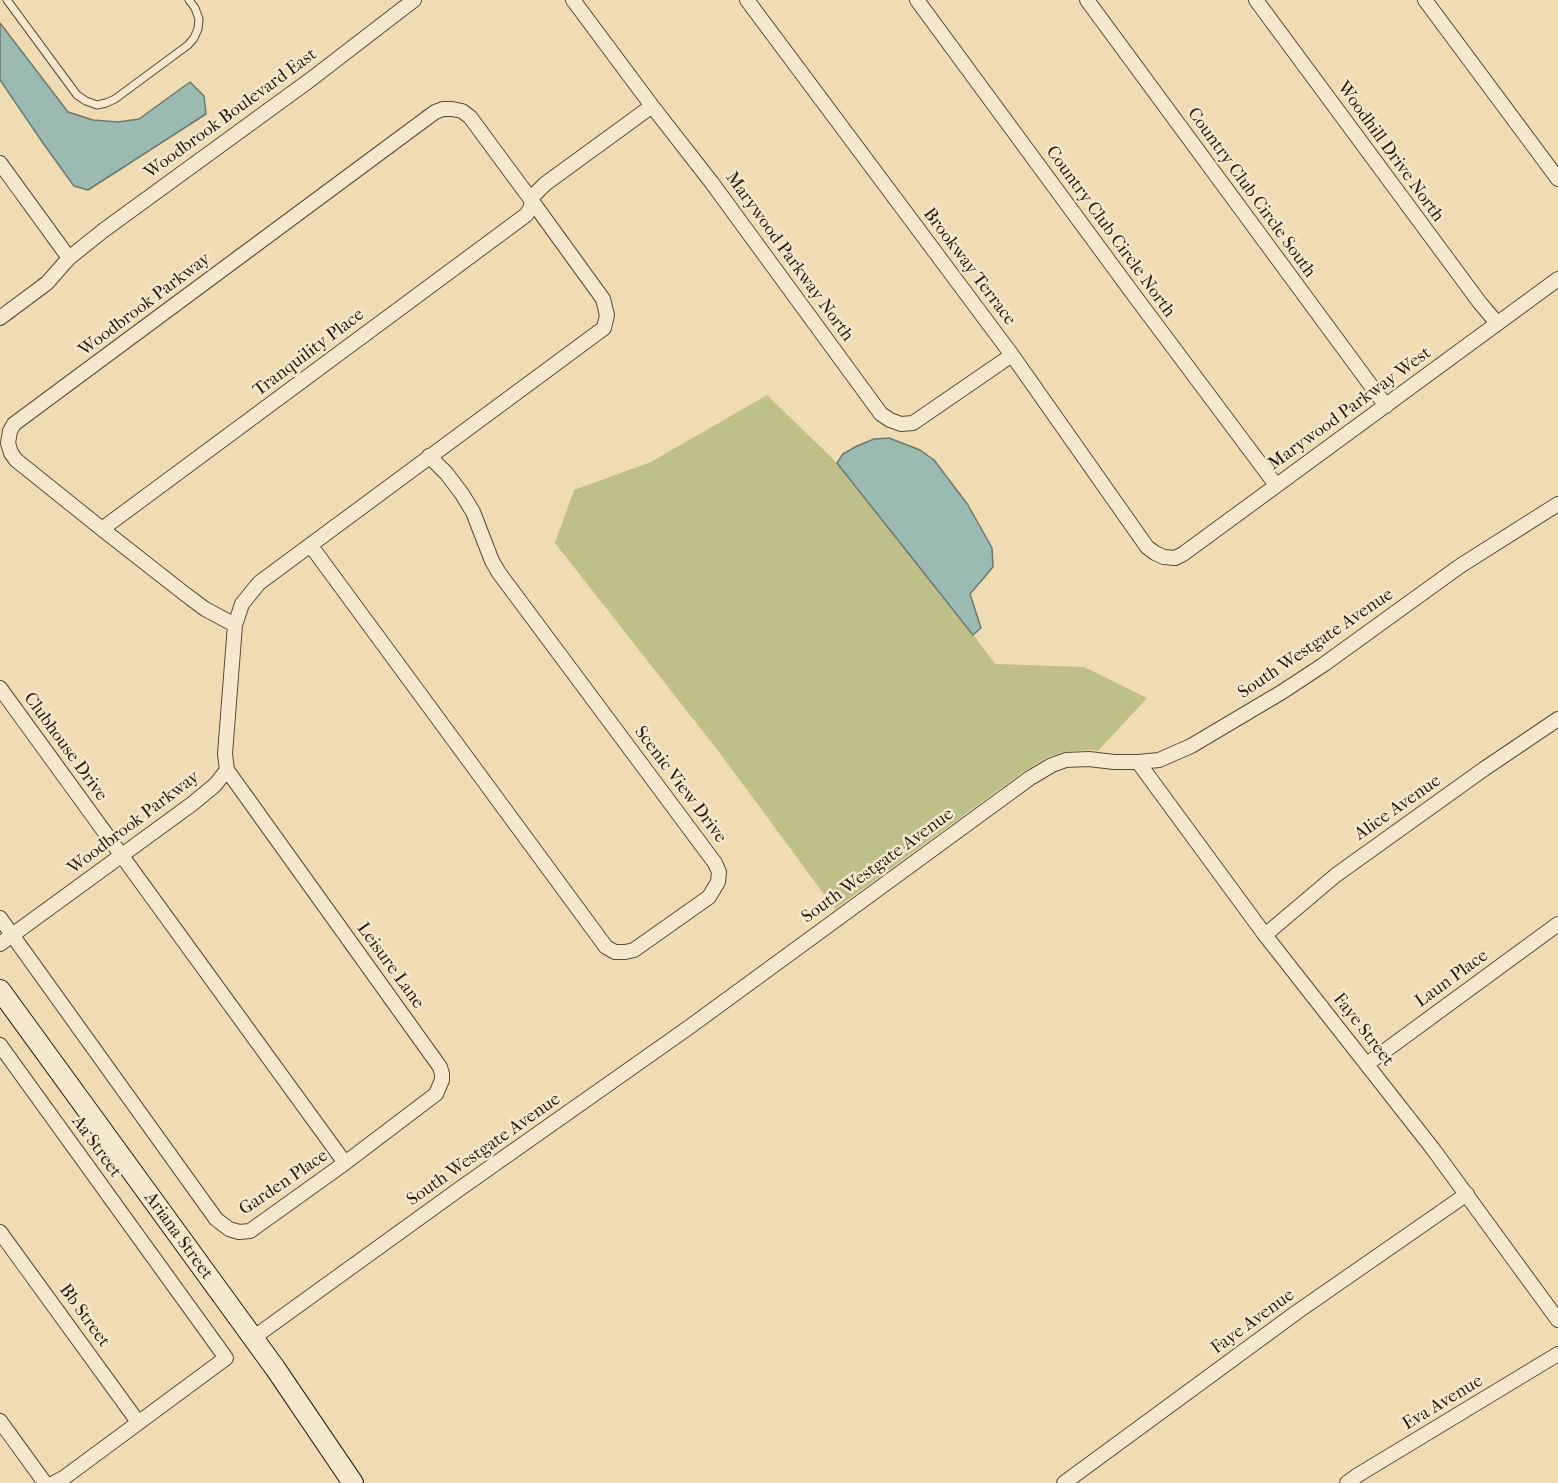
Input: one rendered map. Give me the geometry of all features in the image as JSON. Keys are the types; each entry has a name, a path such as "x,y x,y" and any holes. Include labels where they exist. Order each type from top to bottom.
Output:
{"street":[{"name":"Woodbrook Boulevard East","path":"0,318 47,283 69,258 414,0"},
{"name":"Marywood Parkway North","path":"573,0 712,183 881,414 900,424 913,423 1012,355"},
{"name":"Brookway Terrace","path":"747,0 1012,355 1147,547 1160,555"},
{"name":"Country Club Circle North","path":"917,0 1276,485"},
{"name":"Country Club Circle South","path":"1087,0 1386,406"},
{"name":"Woodhill Drive North","path":"1256,0 1452,266 1497,323"},
{"path":"1425,0 1558,179"},
{"path":"532,201 533,196 545,184 652,106"},
{"name":"Woodbrook Parkway","path":"0,944 192,804 215,785 227,770 225,754 235,625 242,604 259,583 604,328 607,315 603,299 470,117 462,111 443,109 435,112 14,424 10,432 8,443 16,460 205,609 235,625"},
{"path":"0,163 69,258"},
{"name":"Tranquility Place","path":"102,529 526,214 532,201"},
{"name":"Marywood Parkway West","path":"1160,555 1174,558 1183,554 1558,279"},
{"name":"Scenic View Drive","path":"311,546 606,947 615,952 634,950 709,897 718,882 719,872 715,863 499,573 473,512 447,474 429,456"},
{"name":"South Westgate Avenue","path":"253,1338 697,1021 1030,778 1065,760 1138,762 1159,760 1175,754 1282,692 1460,566 1558,504"},
{"name":"Clubhouse Drive","path":"0,688 122,856"},
{"name":"Alice Avenue","path":"1265,935 1336,875 1558,719"},
{"name":"Faye Street","path":"1138,762 1265,935 1467,1194 1558,1320"},
{"name":"Leisure Lane","path":"227,770 440,1067 442,1080 436,1094 345,1162"},
{"name":"Garden Place","path":"13,935 216,1219 229,1229 239,1232 250,1231 257,1227 345,1162 122,856"},
{"path":"0,918 13,935"},
{"name":"Laun Place","path":"1367,1064 1558,924"},
{"name":"Ariana Street","path":"0,990 275,1368 353,1483"},
{"name":"Aa Street","path":"0,1045 226,1358 138,1422"},
{"name":"Faye Avenue","path":"1064,1483 1297,1312 1467,1194"},
{"name":"Bb Street","path":"0,1232 138,1422"},
{"name":"Eva Avenue","path":"1347,1483 1558,1354"},
{"path":"0,1421 45,1483"},
{"path":"54,1483 66,1477 138,1422"}],"lane":[{"path":"8,0 77,95 97,105 115,99 188,45 198,29 199,19 189,0"}],"green space":[{"path":"767,395 837,463 958,614 995,664 1084,667 1147,698 1098,751 1063,752 1048,757 1026,770 835,909 719,752 555,543 574,490 651,462"}],"water":[{"path":"0,23 68,112 93,120 118,122 139,119 190,82 204,96 206,114 88,190 74,186 0,80"},
{"path":"889,438 920,450 934,460 968,505 992,548 993,567 970,594 981,628 973,635 837,463 843,454 857,446 874,439"}]}
